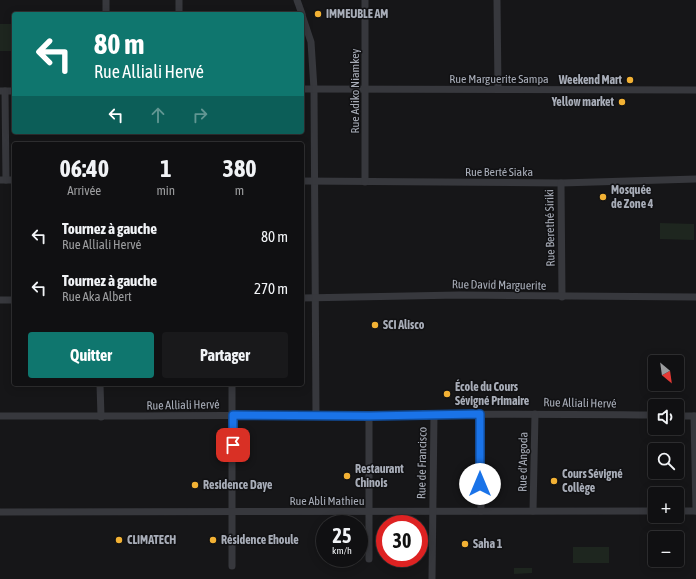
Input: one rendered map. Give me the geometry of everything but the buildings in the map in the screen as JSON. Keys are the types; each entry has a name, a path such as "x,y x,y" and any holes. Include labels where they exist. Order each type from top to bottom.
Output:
{"street":[{"path":"106,0 106,12"},
{"path":"179,0 179,12"},
{"path":"297,0 301,12"},
{"name":"Rue Adiko Niamkey","path":"365,182 366,0"},
{"path":"497,0 498,89"},
{"path":"304,20 311,42 314,89 313,181 316,415"},
{"name":"Rue Marguerite Sampa","path":"304,89 696,90"},
{"path":"2,91 3,180"},
{"name":"Rue Berté Siaka","path":"304,181 560,183 696,180"},
{"name":"Rue Berethé Siriki","path":"560,183 562,297"},
{"name":"Rue David Marguerite","path":"304,298 460,295 696,298"},
{"path":"0,300 12,300"},
{"path":"100,386 101,417"},
{"path":"232,386 232,566"},
{"path":"480,414 480,511"},
{"name":"Rue Alliali Hervé","path":"0,416 369,416 480,414 648,415"},
{"name":"Rue d'Angoda","path":"533,511 535,414"},
{"name":"Rue de Francisco","path":"432,579 434,415"},
{"path":"369,416 369,560"},
{"path":"684,416 695,416 696,511 684,511"},
{"name":"Rue Abli Mathieu","path":"0,512 648,511"}],"shaded area":[{"path":"0,24 12,24 12,51 0,51"},
{"path":"660,223 694,224 694,240 660,239"},
{"path":"573,547 609,547 609,563 573,563"},
{"path":"514,568 532,568 532,573 514,574"}],"place":[{"name":"IMMEUBLE AM","path":"318,14"},
{"name":"Weekend Mart","path":"630,80"},
{"name":"Yellow market","path":"622,102"},
{"name":"Mosquée de Zone 4","path":"603,197"},
{"name":"SCI Alisco","path":"375,325"},
{"name":"École du Cours Sévigné Primaire","path":"447,394"},
{"name":"Restaurant Chinois","path":"347,476"},
{"name":"Cours Sévigné Collège","path":"554,481"},
{"name":"Residence Daye","path":"195,485"},
{"name":"CLIMATECH","path":"119,540"},
{"name":"Résidence Ehoule","path":"213,540"},
{"name":"Saha 1","path":"465,544"}],"route":[{"path":"233,445 233,415 369,416 480,414 480,484"}]}
